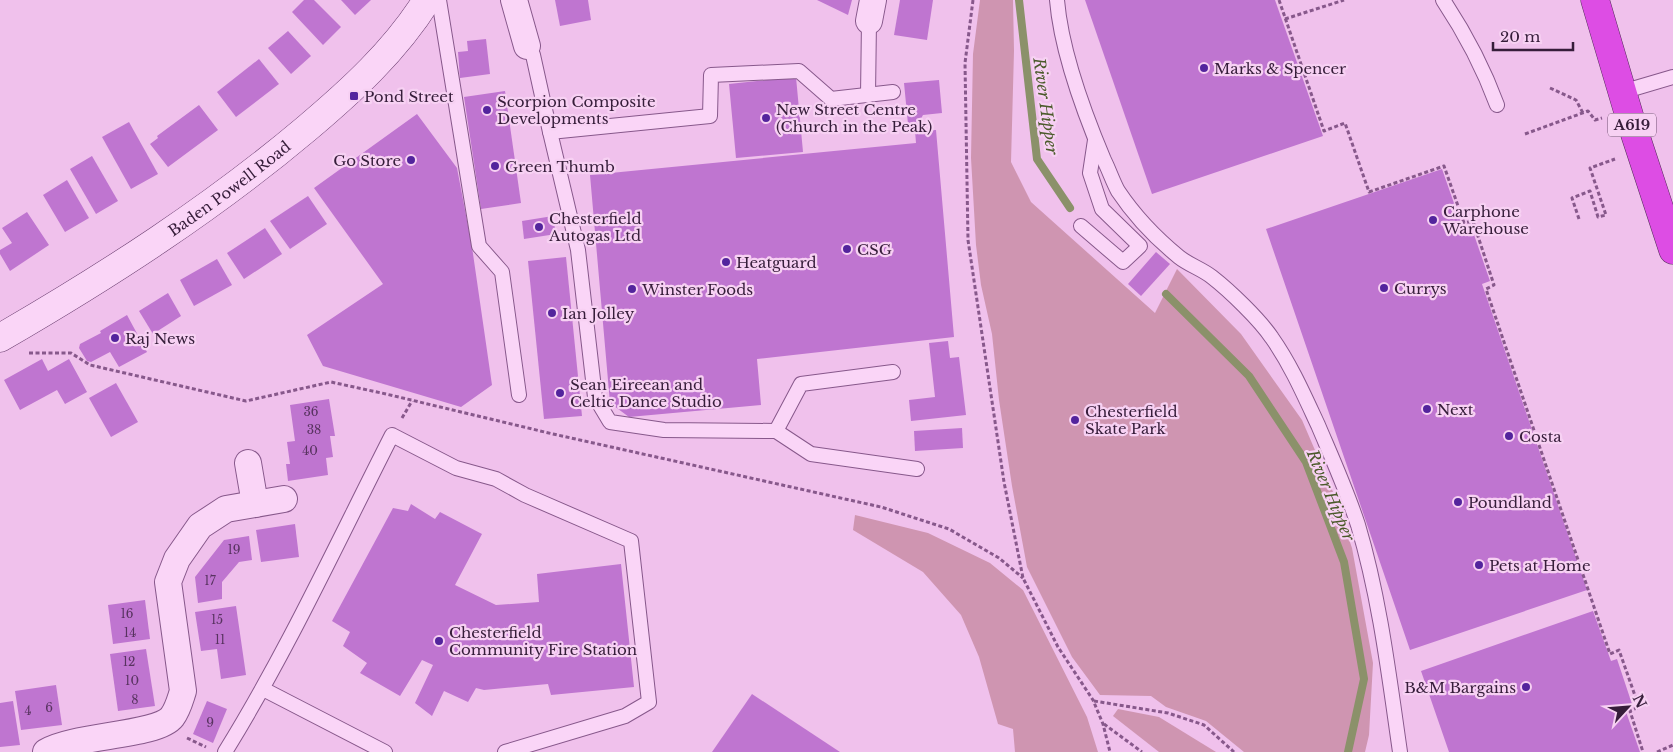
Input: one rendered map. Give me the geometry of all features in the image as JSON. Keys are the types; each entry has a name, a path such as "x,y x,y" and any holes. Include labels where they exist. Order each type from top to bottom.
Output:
{"highway":[{"name":"A619","path":"1595,0 1622,92 1673,250"}],"street":[{"name":"Baden Powell Road","path":"0,338 149,247 218,200 338,102 388,52 414,21 427,0"},
{"path":"514,0 527,46"},
{"path":"248,463 255,504"},
{"path":"46,752 71,742 159,726 171,718 178,706 183,691 168,582 177,559 200,526 226,509 284,499"}],"lane":[{"path":"439,0 479,246 502,272 519,395"},
{"path":"1057,0 1059,20 1074,76 1095,139 1118,190 1134,213 1180,258 1211,276 1271,336 1290,366 1334,462 1357,523 1370,572 1383,634 1400,752"},
{"path":"1443,0 1462,27 1497,105"},
{"path":"868,95 871,10"},
{"path":"527,46 533,55 578,250 595,397 610,422 664,430 776,430 812,454 917,469"},
{"path":"550,132 710,116 711,75 799,71 831,99 893,92"},
{"path":"1622,92 1673,77"},
{"path":"1081,226 1123,262 1140,246 1102,209 1090,173 1095,139"},
{"path":"776,430 801,384 893,372"},
{"path":"225,752 301,618 392,435 456,468 496,479 525,495 630,541 649,702 626,716 505,752"},
{"path":"263,688 385,752"}],"path":[{"path":"973,0 965,63 968,240 1004,482 1023,578 1058,647 1094,700 1104,724 1110,752"},
{"path":"1279,0 1324,131 1345,123 1369,192 1444,166 1464,223 1472,221 1494,285 1486,289 1610,654 1619,650 1639,707 1630,711 1643,752"},
{"path":"1285,19 1344,0"},
{"path":"1550,88 1576,100 1583,113"},
{"path":"1525,134 1588,111 1595,120 1605,117"},
{"path":"1579,219 1572,198 1590,192 1598,217 1606,215 1590,168 1618,158"},
{"path":"24,354 72,353 90,365 246,401 331,382 340,384 544,432 881,507 950,529 999,558 1023,578"},
{"path":"1094,700 1168,713 1204,725 1234,752"},
{"path":"1104,724 1142,752"},
{"path":"1657,752 1673,745"}],"shaded area":[{"path":"980,0 1013,0 1014,51 1011,162 1031,202 1155,313 1177,269 1241,334 1302,420 1333,492 1352,548 1373,663 1369,735 1365,752 1244,752 1206,721 1166,707 1151,696 1100,695 1072,657 1027,567 999,400 992,334 981,285 976,245 971,158 973,54"},
{"path":"855,515 928,533 990,563 1023,590 1087,717 1098,752 1015,752 1013,729 998,724 979,657 961,615 923,572 853,530"},
{"path":"1118,709 1159,717 1216,752 1159,752 1113,716"}],"building":[{"path":"304,0 314,0 341,27 323,45 292,12"},
{"path":"341,0 371,0 355,15"},
{"path":"555,0 588,0 591,20 560,26"},
{"path":"817,0 852,0 848,15"},
{"path":"900,0 933,0 927,40 894,35"},
{"name":"Marks & Spencer","path":"1085,0 1275,0 1323,136 1152,194"},
{"path":"288,31 311,56 291,74 268,48"},
{"path":"486,39 490,74 460,78 458,52 468,51 467,41"},
{"path":"259,59 279,84 236,117 217,92"},
{"name":"New Street Centre (Church in the Peak)","path":"796,77 803,152 736,158 729,84"},
{"path":"939,80 942,113 923,115 918,124 908,124 904,83"},
{"name":"Green Thumb","path":"505,91 521,203 481,209 464,97"},
{"path":"199,105 218,130 168,167 150,144 158,138 157,136"},
{"path":"417,114 457,168 472,247 492,385 461,407 323,366 307,335 383,284 314,188"},
{"path":"129,122 158,174 131,189 102,137"},
{"path":"936,130 954,337 757,359 761,405 629,417 610,403 590,175 916,143 915,131"},
{"path":"92,156 118,201 96,214 70,169"},
{"path":"1442,169 1463,229 1471,226 1490,281 1482,284 1587,590 1410,650 1266,229"},
{"path":"67,180 89,218 65,232 43,195"},
{"path":"308,196 327,224 290,249 270,221"},
{"path":"27,212 49,245 10,271 0,254 0,250 12,243 2,228"},
{"name":"Chesterfield Autogas Ltd","path":"553,216 556,234 524,239 522,221"},
{"path":"265,228 282,254 244,279 227,253"},
{"path":"1156,252 1170,264 1141,296 1128,284"},
{"name":"Ian Jolley","path":"566,257 582,416 544,419 528,261"},
{"path":"217,259 232,285 194,306 180,280"},
{"path":"168,293 181,316 153,334 139,311"},
{"name":"Raj News","path":"127,315 147,352 119,367 110,352 91,362 87,361 79,348 80,344 101,333 100,331"},
{"path":"948,341 950,358 959,357 966,415 911,421 909,400 935,397 929,343"},
{"path":"42,359 48,371 69,359 87,392 65,404 57,390 20,410 4,380"},
{"path":"116,383 138,422 111,437 89,398"},
{"path":"329,399 335,436 330,436 333,457 326,458 328,475 288,481 286,464 290,464 287,442 295,441 290,405"},
{"path":"962,428 963,448 915,451 914,431"},
{"path":"411,504 435,519 440,512 482,534 455,585 496,605 539,602 537,574 621,564 634,687 551,695 548,684 484,690 476,688 468,702 444,691 432,716 415,703 433,665 422,660 400,696 360,673 367,663 343,646 350,632 332,621 393,508 408,511"},
{"path":"295,524 299,557 261,562 256,530"},
{"path":"249,536 252,560 239,562 222,582 222,599 198,603 195,577 224,540"},
{"path":"145,600 150,639 113,644 108,605"},
{"path":"236,606 246,675 221,679 217,649 201,651 195,612"},
{"name":"B&M Bargains","path":"1593,611 1611,661 1617,659 1632,704 1624,706 1640,752 1449,752 1421,671"},
{"path":"146,649 155,706 118,711 110,654"},
{"path":"56,685 62,725 21,730 15,691"},
{"path":"752,694 840,752 712,752"},
{"path":"13,701 20,745 0,747 0,703"},
{"path":"207,701 227,709 213,743 193,734"}],"waterway":[{"name":"River Hipper","path":"1019,0 1037,159 1070,208"},
{"name":"River Hipper","path":"1166,294 1249,376 1306,462 1344,562 1364,679 1348,752"}],"place":[{"name":"Marks & Spencer","path":"1204,68"},
{"name":"Pond Street","path":"354,96"},
{"name":"Scorpion Composite Developments","path":"487,110"},
{"name":"New Street Centre (Church in the Peak)","path":"766,118"},
{"name":"Go Store","path":"411,160"},
{"name":"Green Thumb","path":"495,166"},
{"name":"Carphone Warehouse","path":"1433,220"},
{"name":"Chesterfield Autogas Ltd","path":"539,227"},
{"name":"CSG","path":"847,249"},
{"name":"Heatguard","path":"726,262"},
{"name":"Currys","path":"1384,288"},
{"name":"Winster Foods","path":"632,289"},
{"name":"Ian Jolley","path":"552,313"},
{"name":"Raj News","path":"115,338"},
{"name":"Sean Eireean and Celtic Dance Studio","path":"560,393"},
{"name":"Next","path":"1427,409"},
{"name":"Chesterfield Skate Park","path":"1075,420"},
{"name":"Costa","path":"1509,436"},
{"name":"Poundland","path":"1458,502"},
{"name":"Pets at Home","path":"1479,565"},
{"name":"Chesterfield Community Fire Station","path":"439,641"},
{"name":"B&M Bargains","path":"1526,687"}]}
